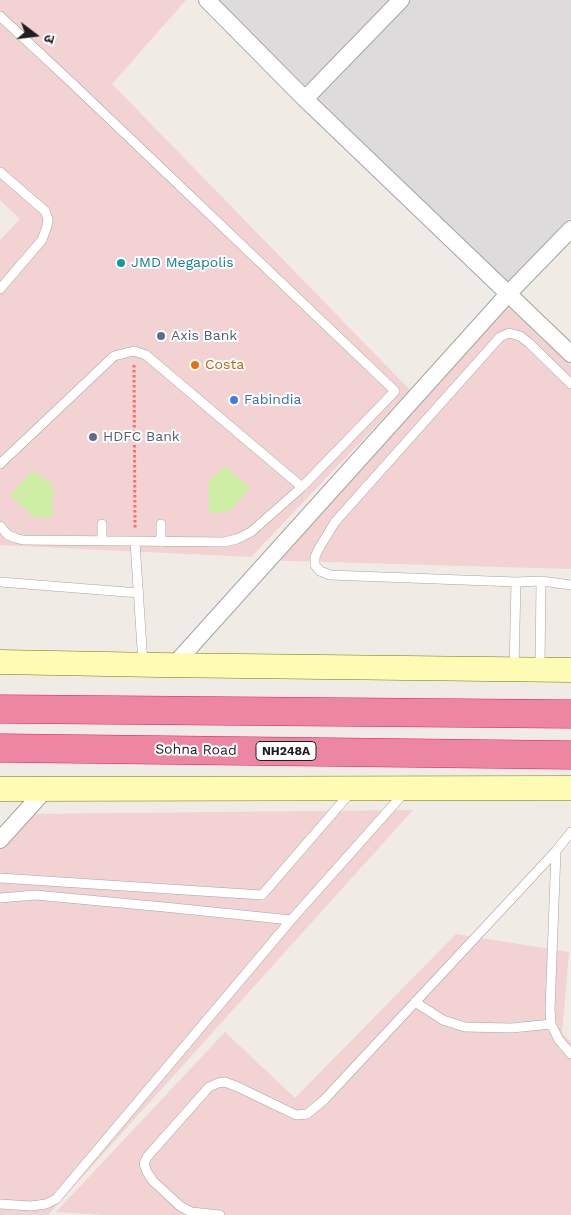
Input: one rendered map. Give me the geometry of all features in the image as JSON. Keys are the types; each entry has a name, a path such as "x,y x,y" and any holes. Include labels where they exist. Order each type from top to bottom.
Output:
{"highway":[{"path":"0,709 571,714"},
{"name":"Sohna Road","path":"0,748 571,755"}],"main road":[{"path":"0,662 571,670"},
{"path":"0,789 571,788"}],"street":[{"path":"207,0 305,99 571,354"},
{"path":"305,99 401,0"},
{"path":"174,665 508,294 571,229"},
{"path":"0,840 46,789"}],"lane":[{"path":"0,16 395,391 302,487 251,532 237,538 224,542 23,540 8,534 0,526"},
{"path":"0,172 45,211 48,219 42,240 0,289"},
{"path":"571,384 529,342 520,336 509,333 500,337 335,522 315,557 315,565 320,571 330,575 516,582 541,581 571,585"},
{"path":"0,464 114,356 134,351 146,355 302,487"},
{"path":"102,524 102,541"},
{"path":"161,524 161,542"},
{"path":"135,542 143,665"},
{"path":"540,669 541,581"},
{"path":"0,582 139,593"},
{"path":"514,669 516,582"},
{"path":"0,878 262,896 355,788"},
{"path":"0,1204 31,1206 46,1204 56,1199 291,920 408,788"},
{"path":"220,1215 191,1212 180,1206 153,1181 144,1164 148,1156 210,1087 225,1082 238,1086 296,1115 307,1114 324,1100 556,851 571,832"},
{"path":"556,851 550,1024 559,1040 571,1054"},
{"path":"0,898 35,895 291,920"},
{"path":"415,1002 443,1020 465,1027 512,1028 550,1024"}],"path":[{"path":"134,351 135,542"}],"shaded area":[{"path":"0,0 186,0 112,84 410,390 251,557 0,545 0,240 20,219 0,200"},
{"path":"216,0 571,0 571,218 502,291"},
{"path":"505,303 571,365 571,569 257,560"},
{"path":"413,810 48,1215 0,1215 0,844 29,814"},
{"path":"456,934 569,952 562,1033 571,1042 571,1215 105,1215 56,1212 225,1032 295,1098"}],"green space":[{"path":"226,466 250,488 230,511 209,513 208,481"},
{"path":"32,471 53,483 52,517 35,518 10,495"}],"place":[{"name":"JMD Megapolis","path":"121,263"},
{"name":"Axis Bank","path":"161,336"},
{"name":"Costa","path":"195,365"},
{"name":"Fabindia","path":"234,400"},
{"name":"HDFC Bank","path":"93,437"}]}
